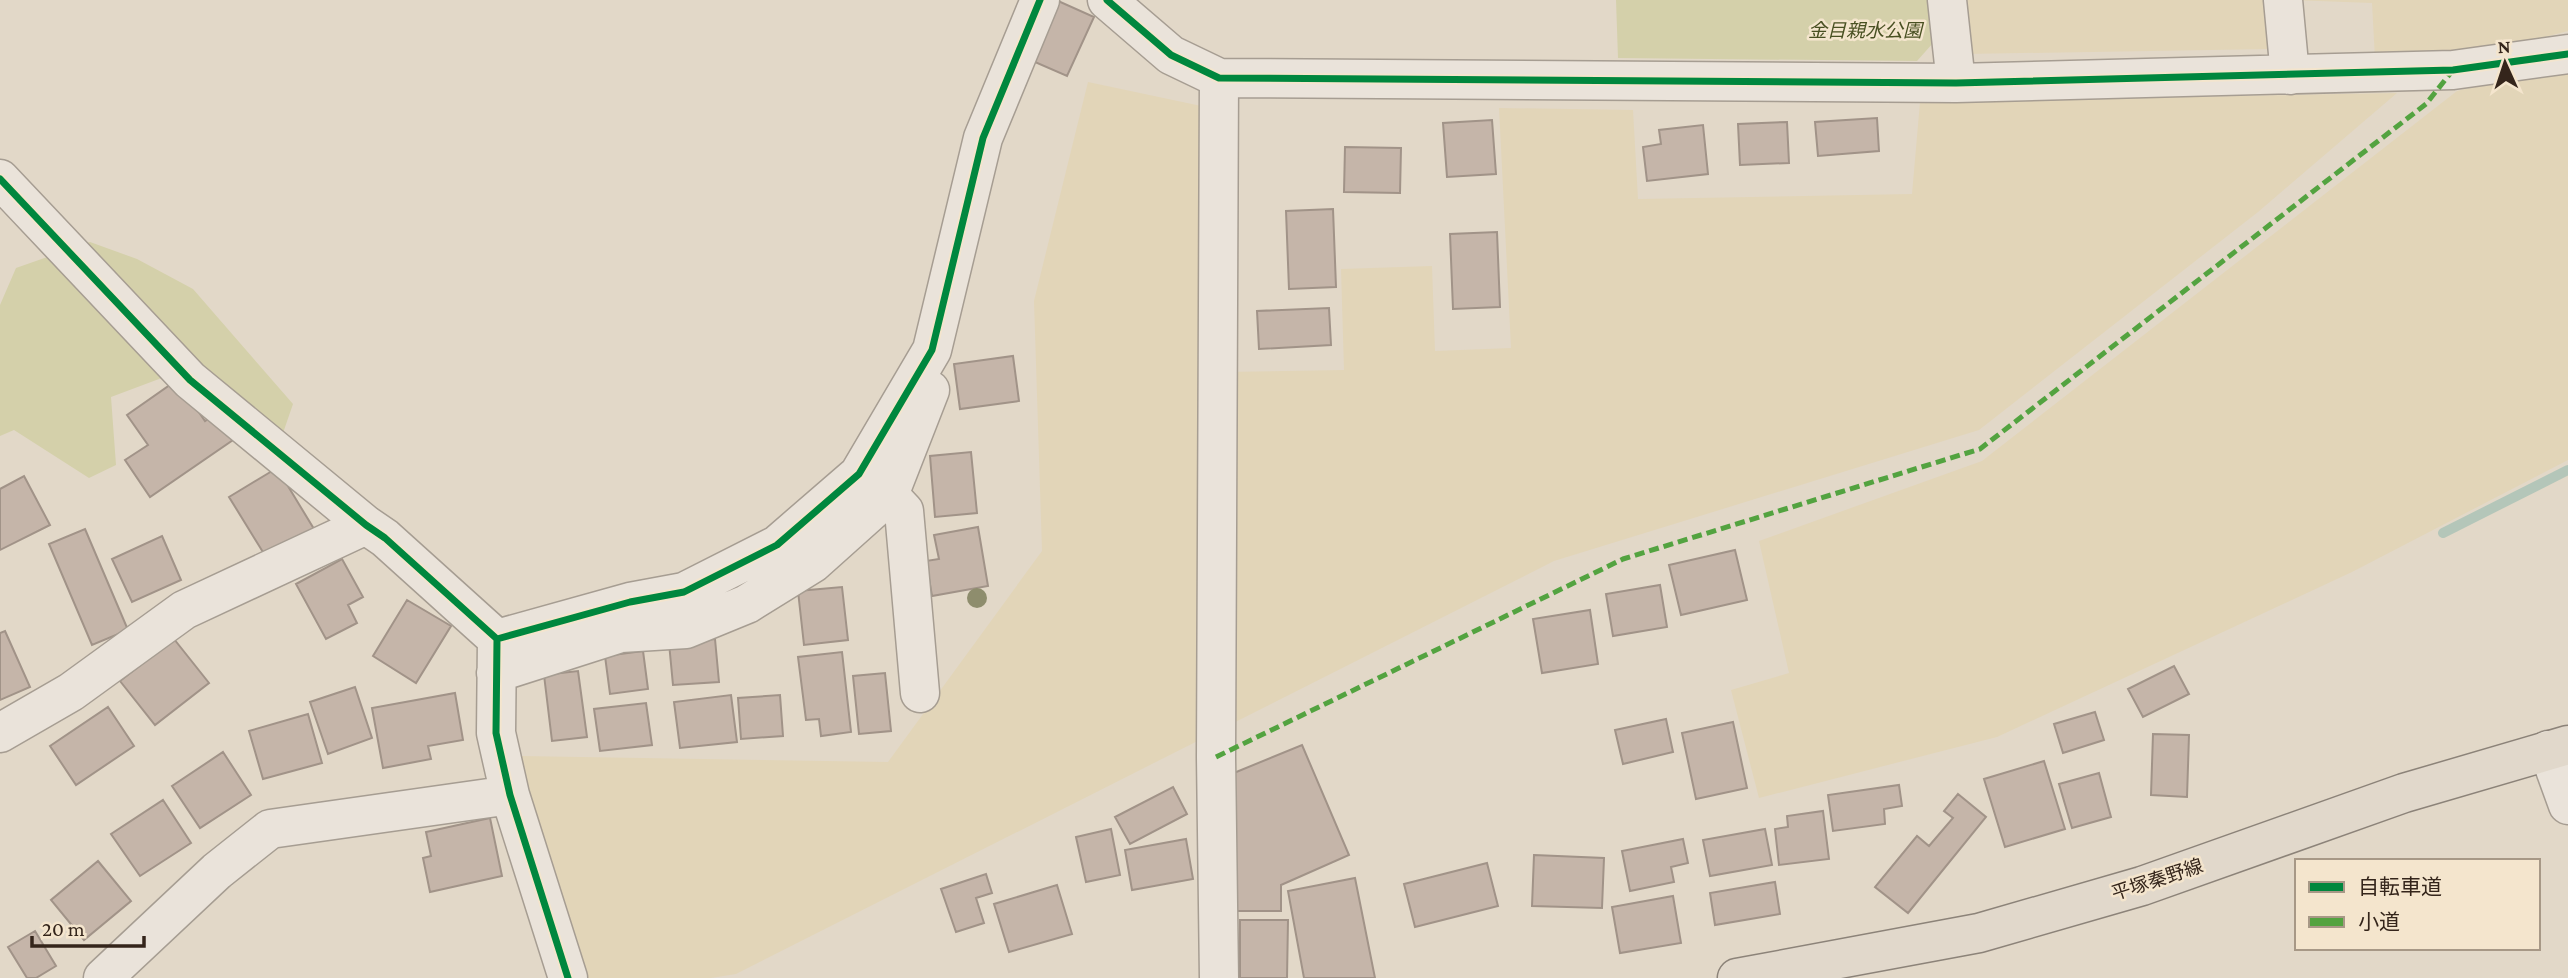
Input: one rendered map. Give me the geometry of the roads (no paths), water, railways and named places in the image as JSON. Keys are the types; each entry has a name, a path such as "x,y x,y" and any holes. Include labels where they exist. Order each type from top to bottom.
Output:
{"main road":[{"name":"平塚秦野線","path":"1737,978 1979,933 2142,886 2404,793 2558,748"}],"street":[{"path":"497,656 631,601 684,593 776,545 859,474 932,350 983,138 1040,0"},
{"path":"1107,0 1171,55 1219,78 1956,83 2453,70 2568,54"},
{"path":"1947,0 1956,83"},
{"path":"2283,0 2290,75"},
{"path":"1219,78 1216,729 1219,978"},
{"path":"0,179 190,380 385,538 497,656 496,733 510,795 568,978"},
{"path":"497,656 621,633 686,629 747,604 813,563 889,495 939,367 932,350"},
{"path":"889,495 904,511 920,693"},
{"path":"0,733 71,692 184,610 366,525"},
{"path":"2558,748 2568,805"},
{"path":"103,978 217,870 270,829 510,795"}],"waterway":[{"path":"2443,533 2568,470"}],"park label":[{"name":"金目親水公園","path":"1865,30"}]}
